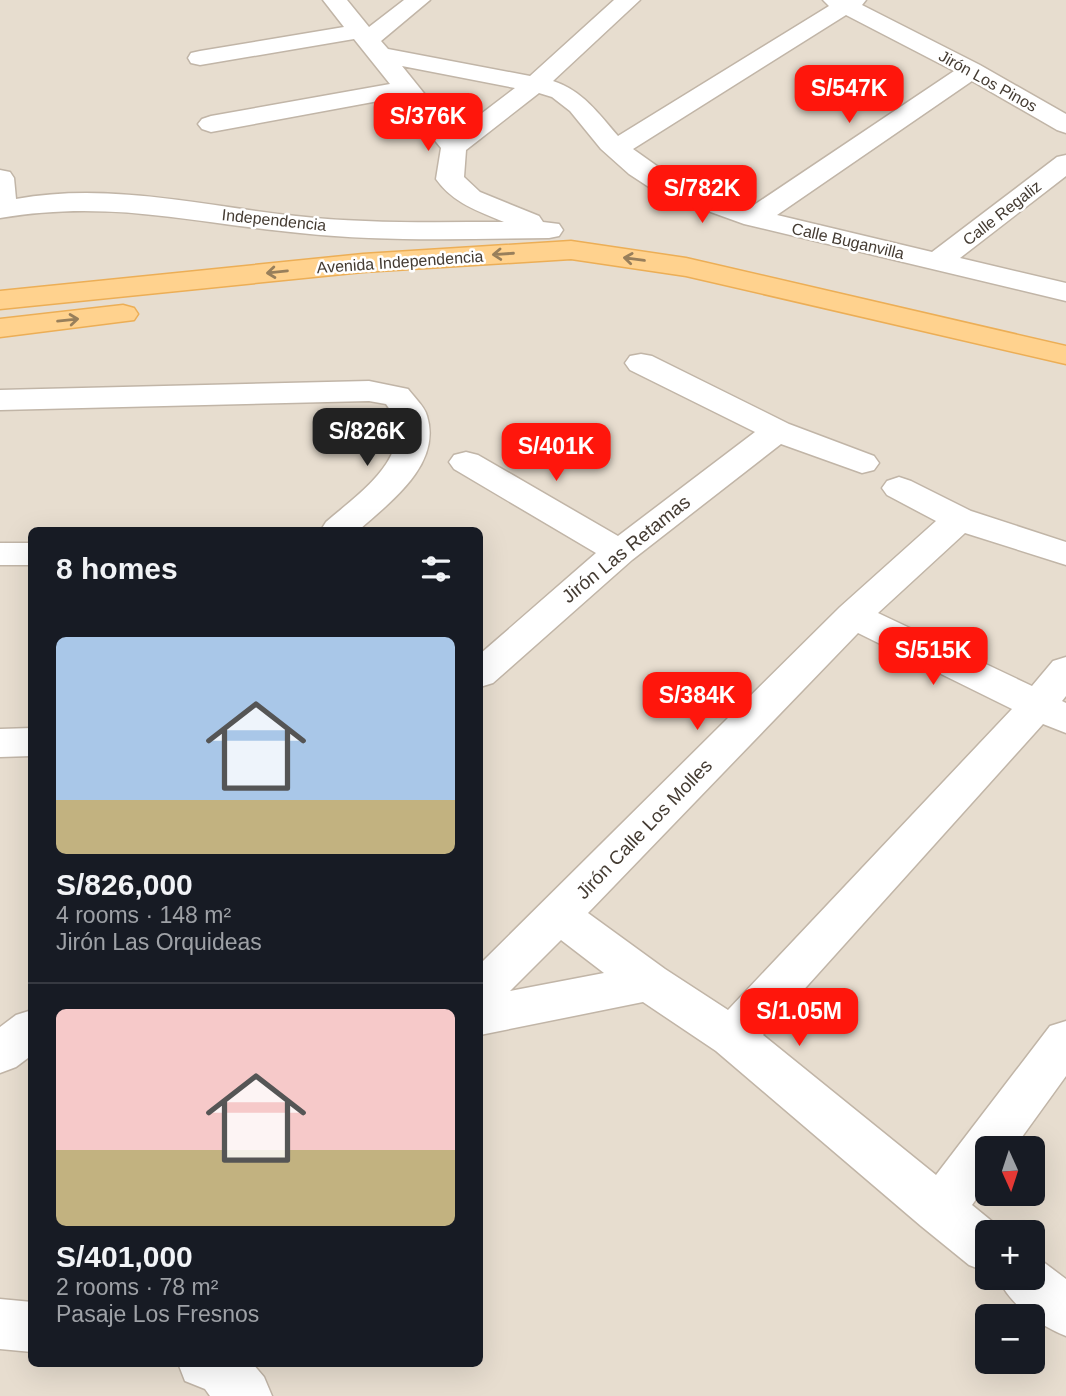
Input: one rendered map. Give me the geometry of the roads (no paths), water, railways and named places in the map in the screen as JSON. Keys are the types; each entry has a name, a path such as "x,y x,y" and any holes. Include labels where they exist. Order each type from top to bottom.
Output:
{"main road":[{"name":"Avenida Independencia","path":"0,300 363,263 572,250 686,267 1066,355"},
{"name":"Avenida Independencia","path":"0,328 369,287 577,276 796,294"}],"street":[{"path":"335,0 454,147"},
{"path":"200,58 369,42 418,0"},
{"path":"572,250 549,230 470,198 450,178 450,163 454,147 535,84 628,0"},
{"path":"617,148 845,2"},
{"name":"Jirón Los Pinos","path":"845,2 1066,125"},
{"name":"Calle Buganvilla","path":"369,42 561,92 579,106 638,168 668,187 754,218 1066,292"},
{"path":"754,218 971,70"},
{"path":"211,124 407,88"},
{"name":"Calle Regaliz","path":"937,262 1066,163"},
{"path":"0,178 1,210"},
{"name":"Independencia","path":"1,210 55,201 98,200 141,202 301,225 412,230 549,230"},
{"path":"641,363 777,431 862,463"},
{"path":"0,400 369,391 397,396 411,415 412,447 396,478 341,527"},
{"name":"Jirón Las Retamas","path":"483,671 620,552 777,431"},
{"path":"466,463 620,552"},
{"path":"899,488 959,519 1066,554"},
{"name":"Jirón Calle Los Molles","path":"483,989 853,616 959,519"},
{"path":"0,554 28,554"},
{"path":"853,616 1052,712"},
{"path":"733,1037 1052,712 1066,670"},
{"path":"0,743 28,742"},
{"path":"559,915 649,982 733,1037 975,1238"},
{"path":"483,1015 649,982"},
{"path":"0,1053 28,1031"},
{"path":"939,1210 1066,1040"},
{"path":"1039,1290 1066,1311"},
{"path":"0,1324 28,1327"},
{"path":"214,1367 224,1371 245,1396"}]}
